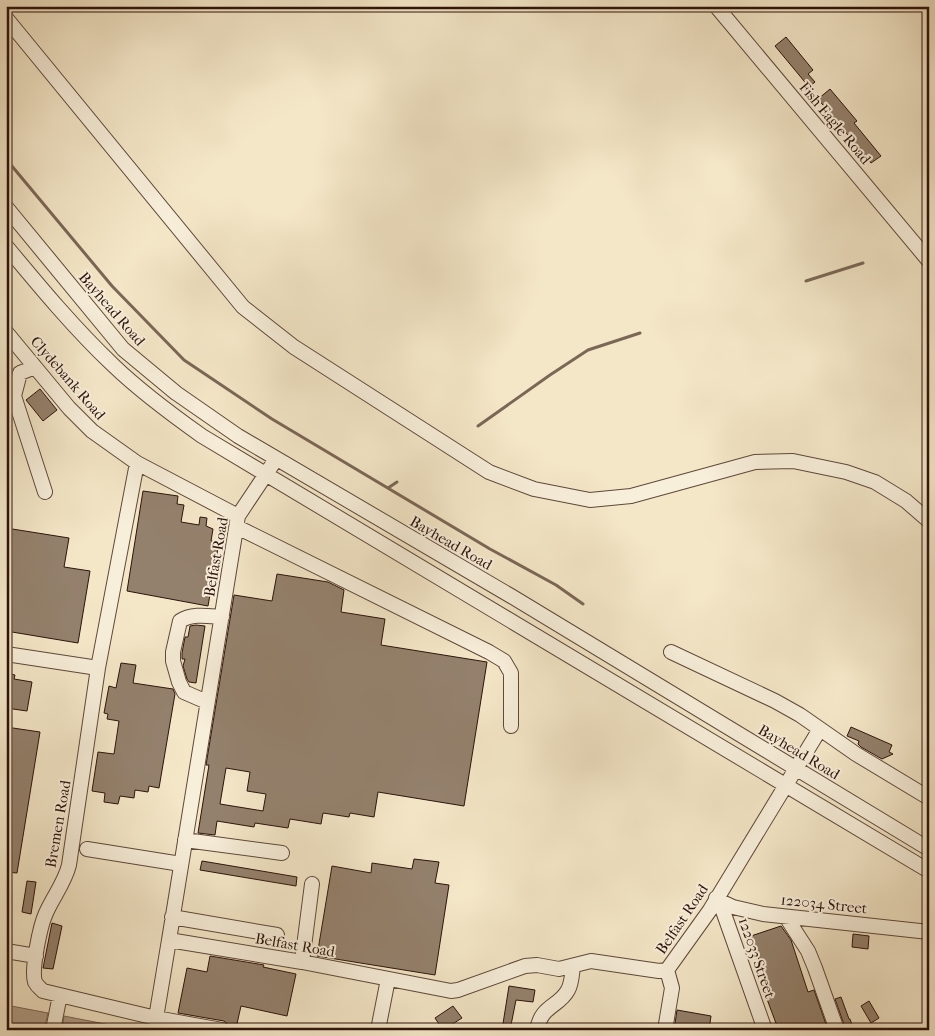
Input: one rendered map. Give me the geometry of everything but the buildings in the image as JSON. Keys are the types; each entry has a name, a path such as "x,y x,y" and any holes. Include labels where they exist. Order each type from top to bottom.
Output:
{"street":[{"name":"Fish Eagle Road","path":"716,6 928,258"},
{"path":"6,18 243,307 294,347 489,472 534,489 590,500 631,496 754,462 793,461 846,472 875,482 906,501 929,521"},
{"name":"Bayhead Road","path":"6,207 123,349 176,393 238,436 511,596 929,849"},
{"path":"6,246 85,338 114,366 160,405 195,431 929,871"},
{"name":"Clydebank Road","path":"6,332 69,408 92,431 137,463 238,521 504,661 511,673 511,726"},
{"path":"6,376 35,367"},
{"path":"20,373 14,396 45,492"},
{"name":"Belfast Road","path":"276,459 238,521 169,940 302,962 454,991 525,966 537,965 559,969 591,961 659,971 667,970 710,910 820,730"},
{"name":"Bremen Road","path":"137,463 98,668 69,865 67,875 46,914 36,956 35,981 37,986 43,991 156,1018 222,1030"},
{"path":"208,702 184,692 180,686 173,661 176,632 180,621 191,616 222,617"},
{"path":"671,652 762,694 929,798"},
{"path":"6,654 98,668"},
{"path":"185,840 282,853"},
{"path":"87,848 181,864"},
{"path":"302,962 312,884"},
{"name":"122034 Street","path":"717,899 748,911 786,917 929,932"},
{"name":"122033 Street","path":"717,899 764,1030"},
{"path":"172,916 277,934"},
{"path":"786,917 802,939 815,968 837,1030"},
{"path":"156,1018 169,940"},
{"path":"6,951 36,956"},
{"path":"537,1030 542,1014 568,991 573,966"},
{"path":"665,1030 672,988 667,970"},
{"path":"378,1030 388,978"},
{"path":"53,1030 60,995"}],"shaded area":[{"path":"6,1005 48,1013 44,1030 6,1030"},
{"path":"64,1016 136,1030 62,1030"}],"waterway":[{"path":"6,159 112,286 184,360 272,419 490,549 556,585 583,604"},
{"path":"806,281 863,263"},
{"path":"478,426 588,350 640,333"},
{"path":"388,488 397,482"}]}
